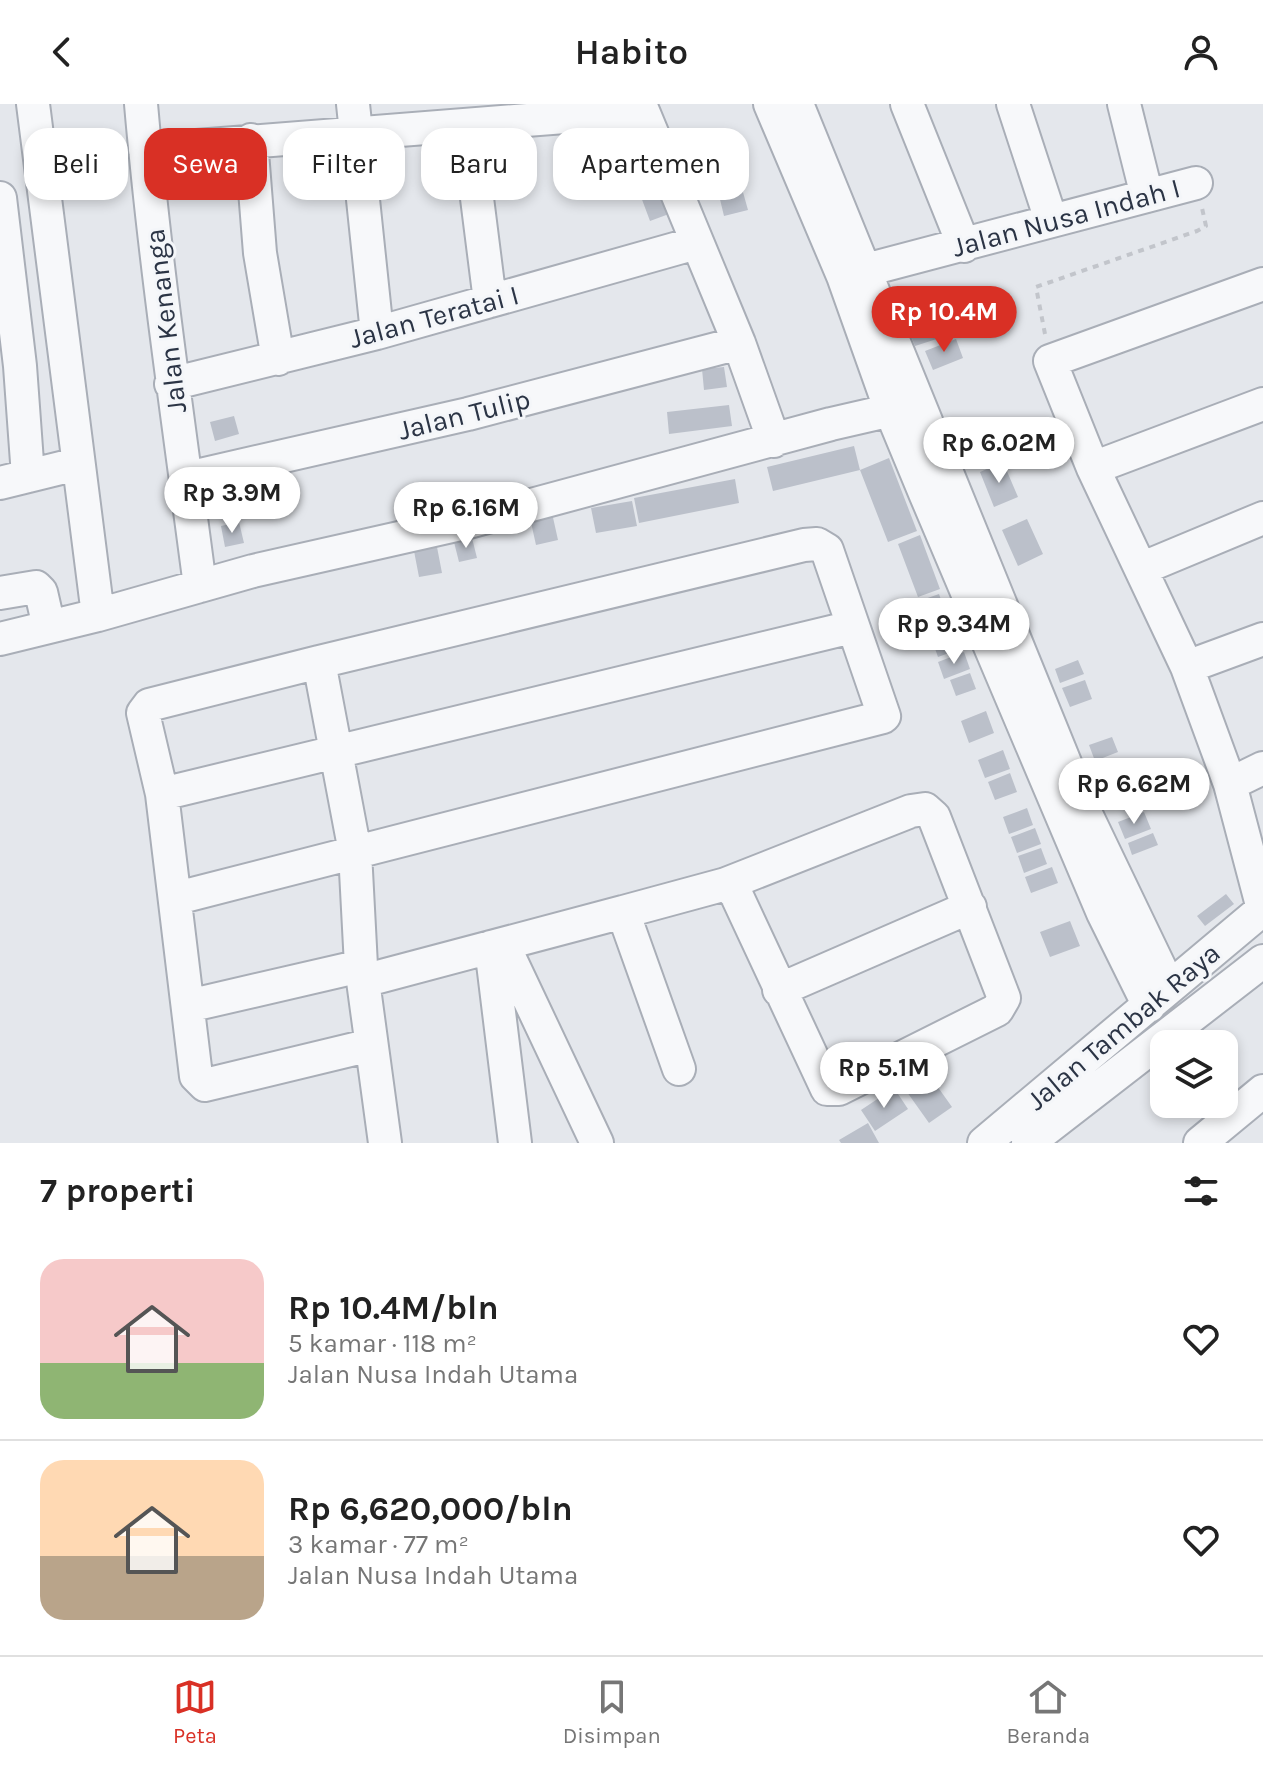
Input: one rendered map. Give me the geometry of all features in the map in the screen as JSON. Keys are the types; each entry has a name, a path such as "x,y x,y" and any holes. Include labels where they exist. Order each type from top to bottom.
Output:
{"street":[{"path":"33,104 43,473"},
{"name":"Jalan Kenanga","path":"141,104 144,138"},
{"path":"770,104 853,273"},
{"path":"797,104 853,273 1103,913 1159,996"},
{"path":"907,104 964,246"},
{"path":"1013,104 1051,220"},
{"path":"1124,104 1147,196"},
{"path":"267,137 354,119 468,127 641,108 739,343 774,441"},
{"path":"354,119 377,333"},
{"path":"468,127 490,301"},
{"name":"Jalan Nusa Indah I","path":"853,273 1196,183"},
{"path":"0,198 20,366 43,473 98,615"},
{"name":"Jalan Kenanga","path":"151,200 171,384 187,478 200,586"},
{"path":"256,200 260,253 278,359"},
{"name":"Jalan Teratai I","path":"171,384 377,333 696,243"},
{"path":"1263,284 1050,361 1093,468 1143,568 1187,667 1230,784 1263,909"},
{"name":"Jalan Tulip","path":"187,478 468,414 739,343"},
{"path":"1093,468 1263,404"},
{"path":"0,639 200,586 476,520 904,407"},
{"path":"1143,568 1263,518"},
{"path":"177,898 883,717 886,714 852,627 827,550 817,544 804,545 149,705 143,713 162,794 177,898 196,1076 205,1085 371,1045"},
{"path":"0,593 36,587 41,592 49,627"},
{"path":"162,794 852,627"},
{"path":"1187,667 1263,639"},
{"path":"319,662 355,852 362,974 385,1143"},
{"path":"1230,784 1263,768"},
{"path":"188,1006 497,946 726,884 911,811 925,809 934,817 1004,998 997,1010 839,1089 827,1089 820,1080 736,894 726,884"},
{"path":"779,990 970,907"},
{"name":"Jalan Tambak Raya","path":"984,1143 1263,909"},
{"path":"623,912 679,1069"},
{"path":"497,946 515,1143"},
{"path":"497,946 597,1143"},
{"path":"1028,1143 1263,961"},
{"path":"1200,1143 1263,1091"}],"path":[{"path":"1050,361 1036,287 1206,226 1196,183"}],"building":[{"path":"642,200 664,200 669,214 650,221"},
{"path":"720,200 745,200 748,210 724,216"},
{"path":"939,315 946,336 915,346 907,326"},
{"path":"956,339 963,358 933,370 925,351"},
{"path":"724,367 727,387 704,390 702,369"},
{"path":"729,405 732,426 669,434 667,412"},
{"path":"234,416 239,434 215,441 210,422"},
{"path":"996,437 1003,455 975,466 968,447"},
{"path":"854,446 860,470 773,491 767,467"},
{"path":"889,458 917,531 888,542 860,470"},
{"path":"1003,462 1018,497 994,507 980,472"},
{"path":"735,479 739,503 639,523 634,498"},
{"path":"233,488 238,506 216,513 211,494"},
{"path":"632,501 637,526 596,533 591,508"},
{"path":"552,513 558,540 536,545 530,518"},
{"path":"1027,519 1043,554 1018,566 1002,530"},
{"path":"239,522 244,543 225,547 221,526"},
{"path":"920,535 940,589 918,597 898,544"},
{"path":"472,538 477,558 459,562 454,542"},
{"path":"437,547 442,573 419,577 414,551"},
{"path":"939,594 945,611 926,618 919,601"},
{"path":"948,614 955,631 933,639 927,622"},
{"path":"955,635 960,649 938,657 933,643"},
{"path":"964,652 970,669 944,679 938,662"},
{"path":"1078,660 1084,674 1060,683 1055,669"},
{"path":"970,673 976,689 956,696 950,680"},
{"path":"1085,680 1092,699 1070,707 1062,688"},
{"path":"986,711 994,733 969,743 961,721"},
{"path":"1112,737 1118,752 1095,761 1089,745"},
{"path":"1003,750 1010,769 985,778 978,760"},
{"path":"1117,759 1123,773 1103,781 1097,766"},
{"path":"1010,773 1017,792 995,800 988,782"},
{"path":"1027,808 1033,825 1009,834 1003,817"},
{"path":"1144,812 1151,829 1125,839 1118,822"},
{"path":"1035,828 1041,844 1017,853 1011,837"},
{"path":"1153,833 1158,845 1132,855 1128,843"},
{"path":"1041,848 1047,864 1024,873 1018,856"},
{"path":"1052,867 1058,883 1031,893 1025,877"},
{"path":"1226,894 1234,904 1205,926 1197,916"},
{"path":"1070,921 1080,946 1050,957 1040,932"},
{"path":"925,1069 952,1107 929,1123 902,1085"},
{"path":"894,1088 908,1109 875,1131 861,1110"},
{"path":"868,1123 879,1143 841,1143 839,1140"}]}
